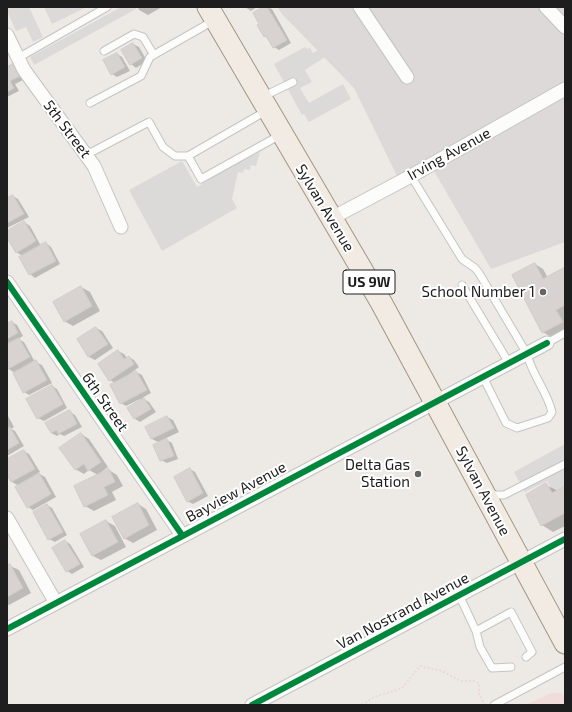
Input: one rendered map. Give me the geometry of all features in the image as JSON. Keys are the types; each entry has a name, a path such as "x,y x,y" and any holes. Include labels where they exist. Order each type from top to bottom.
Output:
{"main road":[{"name":"Sylvan Avenue","path":"212,13 386,311 565,643"}],"street":[{"path":"360,7 407,77"},
{"path":"546,7 565,27"},
{"name":"5th Street","path":"7,35 32,82 94,166 121,226"},
{"name":"Irving Avenue","path":"332,218 412,176 565,89"},
{"name":"6th Street","path":"7,282 182,535"},
{"name":"Bayview Avenue","path":"7,629 547,343"},
{"path":"7,518 56,603"},
{"name":"Van Nostrand Avenue","path":"252,705 565,539"}],"lane":[{"path":"18,58 107,7"},
{"path":"90,103 141,76 150,57 212,13"},
{"path":"104,51 134,34 143,37 154,55"},
{"path":"86,155 149,122 163,147 175,156 188,156 264,104 293,82"},
{"path":"188,156 201,179 282,134"},
{"path":"412,176 462,259 475,268 527,354 529,364 549,400 552,412 548,418 517,428 512,427 506,422 483,377"},
{"path":"462,285 508,363"},
{"path":"547,343 565,333"},
{"path":"482,489 495,494 504,495 565,464"},
{"path":"459,595 476,631 480,647 492,668 511,666"},
{"path":"476,631 511,612 532,652 526,657"},
{"path":"494,705 565,667"}],"path":[{"path":"362,705 374,697 398,690 403,687 420,666 437,670 461,681 475,681 479,684 479,694 485,705"}],"shaded area":[{"path":"7,7 29,7 43,37 33,42 26,27 16,31 7,11"},
{"path":"44,7 87,7 52,24"},
{"path":"121,7 135,7 136,9 34,65 30,57"},
{"path":"277,7 565,7 565,242 491,269 434,171 397,176 354,88"},
{"path":"305,47 307,49 310,48 313,53 320,49 325,57 305,70 312,82 300,88 309,103 343,84 351,99 309,122 304,114 302,115 274,64"},
{"path":"260,152 256,166 251,165 250,170 244,169 243,173 238,172 232,199 237,208 162,251 129,190 182,161 197,187 230,167"},
{"path":"565,444 565,486 553,492 547,481 525,492 514,472"},
{"path":"551,693 562,693 565,698 565,705 526,705"}],"building":[{"path":"263,7 267,7 287,40 273,48 257,25 259,24 253,13"},
{"path":"133,43 142,58 130,65 121,50"},
{"path":"117,53 125,67 111,75 103,60"},
{"path":"14,63 20,76 10,81 14,88 7,92 7,65 8,66"},
{"path":"13,195 24,214 7,223 7,198"},
{"path":"24,221 36,241 16,253 7,238 7,231"},
{"path":"46,242 56,261 29,275 19,257"},
{"name":"School Number 1","path":"535,263 543,279 565,267 565,305 556,310 563,322 542,333 512,275"},
{"path":"81,286 92,306 64,322 53,302"},
{"path":"12,321 18,333 7,339 7,324"},
{"path":"96,327 108,344 88,357 77,339"},
{"path":"19,338 30,357 8,369 7,344"},
{"path":"118,350 124,359 129,356 134,364 109,381 98,364"},
{"path":"36,360 47,380 23,393 13,373"},
{"path":"136,371 147,390 120,404 110,385"},
{"path":"52,385 63,404 37,419 26,399"},
{"path":"144,398 151,409 134,419 127,408"},
{"path":"70,410 77,424 58,434 57,430 51,433 45,423"},
{"path":"167,416 174,428 151,439 145,427"},
{"path":"10,427 19,443 7,450 7,429"},
{"path":"81,433 101,462 88,471 84,464 75,470 59,448"},
{"path":"167,439 174,456 160,461 153,445"},
{"path":"24,450 35,469 11,482 7,475 7,459"},
{"path":"190,468 203,493 187,502 174,477"},
{"path":"109,469 115,482 104,487 108,495 84,507 74,486"},
{"path":"39,473 51,494 27,508 15,487"},
{"path":"546,483 552,493 565,486 565,513 541,526 526,495"},
{"path":"138,503 149,525 124,539 112,517"},
{"path":"47,504 63,532 48,540 33,512"},
{"path":"106,520 118,542 92,556 80,534"},
{"path":"65,540 80,564 66,572 52,548"},
{"path":"10,564 23,588 7,597 7,566"}],"cycle path":[{"path":"7,282 182,535"},
{"path":"7,629 547,343"},
{"path":"252,705 565,539"}],"place":[{"name":"School Number 1","path":"543,292"},
{"name":"Delta Gas Station","path":"418,474"}]}
